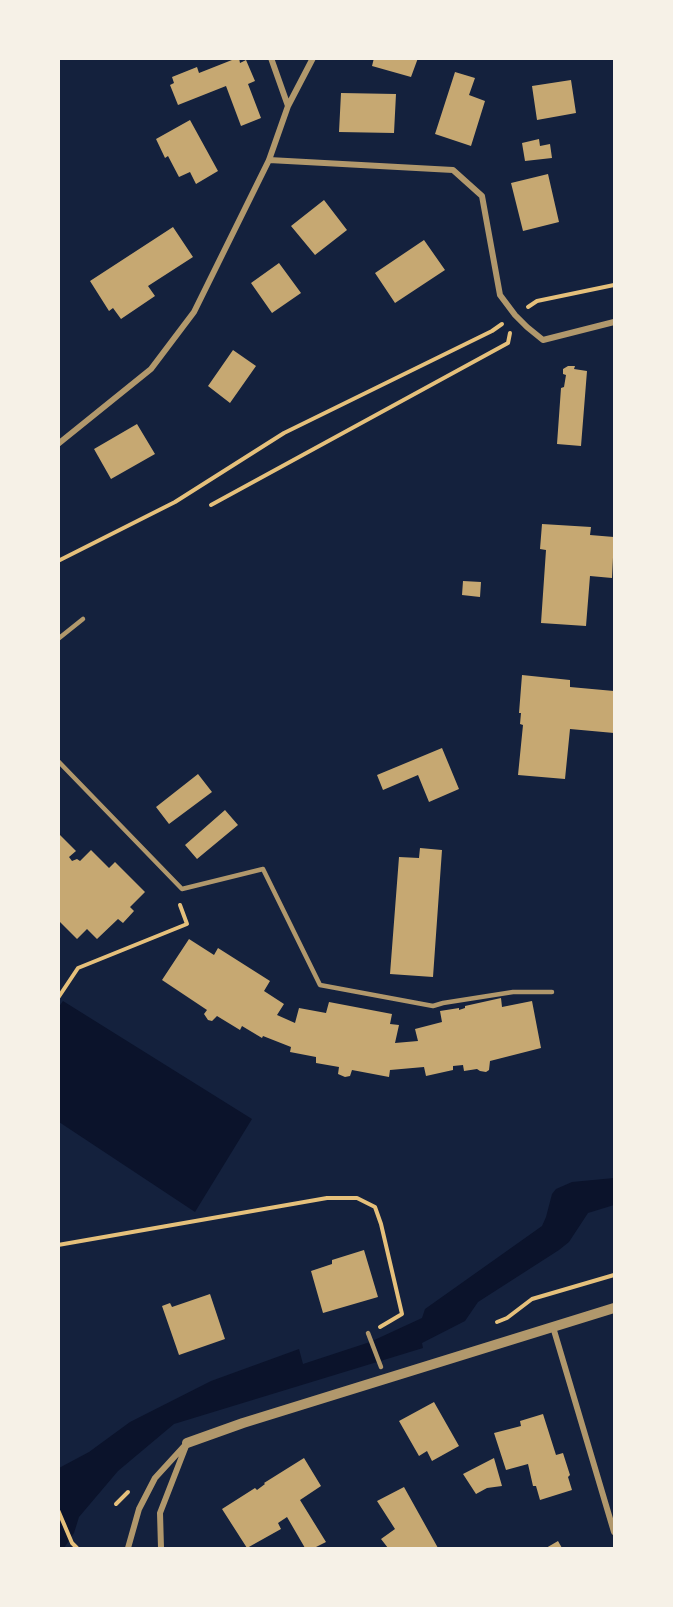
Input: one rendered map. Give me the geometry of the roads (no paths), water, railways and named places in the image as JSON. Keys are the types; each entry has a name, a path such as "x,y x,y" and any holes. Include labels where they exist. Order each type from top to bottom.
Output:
{"street":[{"path":"271,58 288,106"},
{"path":"58,444 151,369 194,312 268,160 288,106 314,58"},
{"path":"268,160 453,170 482,196 500,295 515,315 543,340 615,321"},
{"path":"128,1548 139,1509 155,1478 187,1443 243,1423 615,1308"},
{"path":"553,1326 615,1532"},
{"path":"161,1548 160,1513 187,1443"}],"lane":[{"path":"58,639 83,619"},
{"path":"58,761 182,889 263,869 320,985 433,1006 513,992 552,992"},
{"path":"368,1333 381,1367"}],"water":[{"path":"63,1001 252,1119 195,1212 59,1122 58,1008"},
{"path":"614,1178 614,1205 588,1213 569,1242 478,1302 465,1321 422,1343 423,1348 174,1424 118,1471 79,1517 74,1533 64,1548 59,1548 59,1468 89,1452 130,1422 211,1381 299,1349 303,1364 370,1342 422,1318 425,1309 542,1226 552,1194 556,1189 572,1182"}]}
